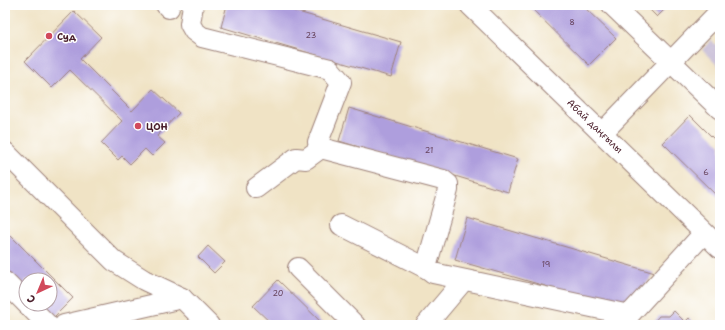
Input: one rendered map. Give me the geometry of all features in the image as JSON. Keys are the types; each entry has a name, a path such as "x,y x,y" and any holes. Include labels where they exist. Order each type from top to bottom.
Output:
{"street":[{"path":"193,5 190,24 194,31 202,37 330,69 336,75 341,82 318,142 321,148 443,180 448,184 448,190 427,264 428,269"},
{"name":"Абай даңғылы","path":"470,5 720,248"},
{"path":"612,5 720,109"},
{"path":"602,133 720,11"},
{"path":"256,188 296,158 306,159 321,148"},
{"path":"5,152 114,261 144,280 182,298 202,323"},
{"path":"341,225 428,269 433,273 625,320 704,232"},
{"path":"298,268 355,325"},
{"path":"426,325 464,280"},
{"path":"5,282 18,294"},
{"path":"64,325 182,298"},
{"path":"36,312 48,325"}],"shaded area":[{"path":"711,40 720,49 720,68 702,50"}],"building":[{"path":"227,5 274,5 401,42 391,77 221,27"},
{"path":"528,5 582,5 616,38 589,65"},
{"path":"645,5 669,5 657,17"},
{"path":"74,11 101,37 80,59 132,111 153,89 179,113 157,136 165,143 152,156 145,149 130,164 122,156 118,160 101,143 122,121 70,70 52,88 25,61"},
{"path":"349,108 518,159 508,192 339,141"},
{"path":"690,115 720,145 720,199 663,143"},
{"path":"467,218 655,273 625,309 455,260"},
{"path":"5,230 47,272 18,272 18,285 5,272"},
{"path":"208,246 225,262 214,273 198,257"},
{"path":"278,280 324,325 273,325 253,306"},
{"path":"58,283 73,298 52,319 45,312 58,312"},
{"path":"674,311 685,322 689,318 696,325 651,325 659,316 669,316"}],"place":[{"name":"Суд","path":"49,36"},
{"name":"ЦОН","path":"138,126"}]}
